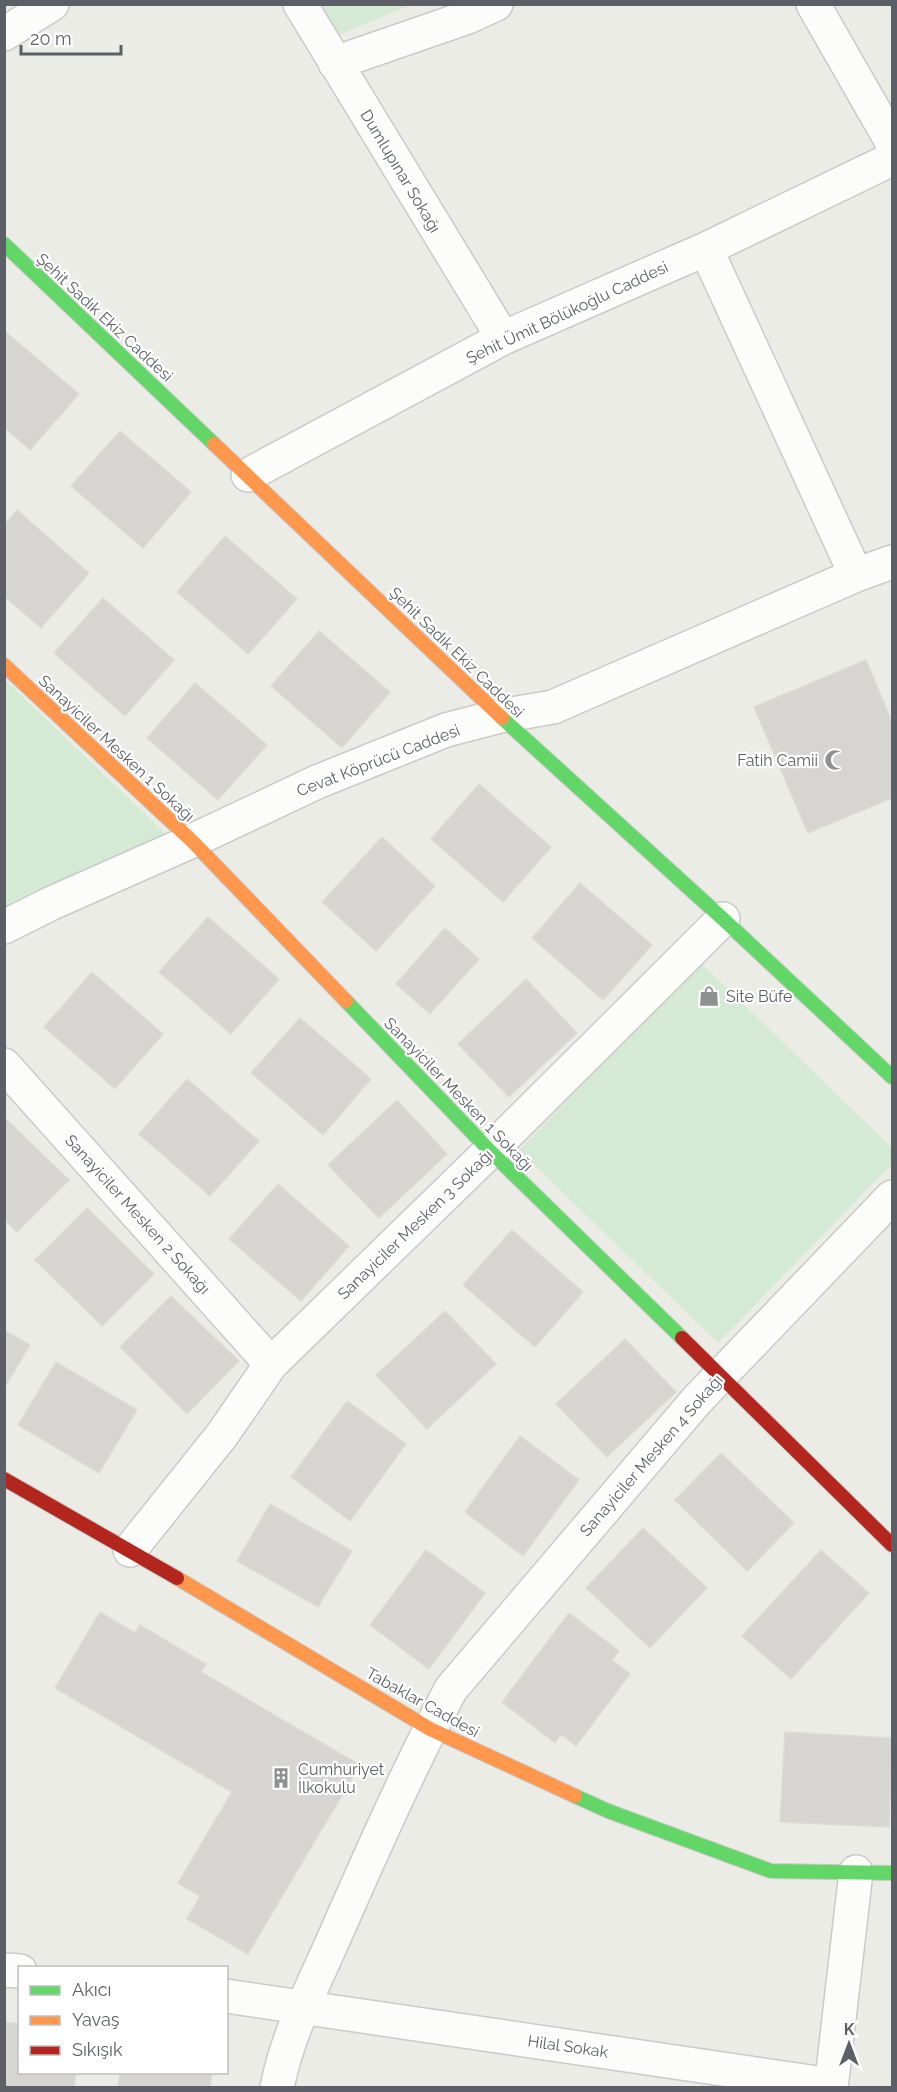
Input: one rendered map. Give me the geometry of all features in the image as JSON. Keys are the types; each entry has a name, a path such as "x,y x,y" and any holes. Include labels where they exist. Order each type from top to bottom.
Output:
{"street":[{"path":"4,34 52,4"},
{"name":"Dumlupınar Sokağı","path":"300,4 503,338"},
{"path":"335,63 468,17 496,4"},
{"path":"813,4 892,142"},
{"name":"Şehit Ümit Bölükoğlu Caddesi","path":"248,475 503,338 706,249 892,159"},
{"name":"Şehit Sadık Ekiz Caddesi","path":"4,244 500,716 892,1077"},
{"path":"706,249 856,575"},
{"name":"Cevat Köprücü Caddesi","path":"4,927 317,782 446,730 500,716 553,707 856,575 892,562"},
{"name":"Sanayiciler Mesken 1 Sokağı","path":"4,665 192,841 490,1151 892,1545"},
{"name":"Sanayiciler Mesken 3 Sokağı","path":"130,1550 222,1435 271,1364 490,1151 723,919"},
{"name":"Sanayiciler Mesken 2 Sokağı","path":"4,1065 271,1364"},
{"name":"Sanayiciler Mesken 4 Sokağı","path":"430,1729 451,1689 721,1375 892,1197"},
{"name":"Tabaklar Caddesi","path":"4,1479 130,1550 430,1729 608,1811 771,1871 892,1873"},
{"path":"278,2088 282,2063 304,2007 357,1885 430,1729"},
{"path":"831,2086 856,1872"},
{"name":"Hilal Sokak","path":"228,1996 831,2086"}],"green space":[{"path":"311,5 410,5 332,38"},
{"path":"4,679 168,836 4,912"},
{"path":"701,963 892,1148 892,1164 718,1343 519,1150"}],"building":[{"path":"7,333 79,394 30,450 4,427 4,336"},
{"path":"120,431 191,492 143,548 71,486"},
{"path":"17,510 89,573 41,628 4,596 4,525"},
{"path":"225,536 297,599 248,654 177,592"},
{"path":"103,598 174,660 125,716 54,653"},
{"path":"319,631 390,692 342,748 271,686"},
{"name":"Fatih Camii","path":"866,660 892,722 892,798 808,833 754,707"},
{"path":"195,683 267,745 218,800 147,738"},
{"path":"479,784 551,847 503,902 431,839"},
{"path":"382,837 435,886 376,951 322,902"},
{"path":"580,883 652,945 603,1000 532,938"},
{"path":"208,917 279,979 231,1034 159,972"},
{"path":"445,928 479,959 430,1014 396,984"},
{"path":"92,972 163,1034 115,1089 44,1027"},
{"path":"526,979 577,1033 509,1097 458,1044"},
{"path":"300,1018 371,1079 323,1135 251,1073"},
{"path":"187,1079 259,1141 210,1196 139,1134"},
{"path":"397,1100 447,1154 379,1218 328,1165"},
{"path":"4,1117 69,1180 17,1232 4,1219"},
{"path":"278,1184 349,1246 301,1301 229,1239"},
{"path":"87,1208 154,1274 102,1326 35,1260"},
{"path":"512,1230 583,1292 535,1347 463,1285"},
{"path":"171,1296 239,1361 187,1414 120,1347"},
{"path":"445,1311 496,1364 427,1429 376,1375"},
{"path":"4,1330 30,1345 4,1388"},
{"path":"625,1339 676,1392 607,1457 556,1404"},
{"path":"56,1362 137,1410 99,1473 18,1425"},
{"path":"347,1401 406,1444 350,1521 291,1477"},
{"path":"520,1436 579,1480 523,1556 465,1512"},
{"path":"721,1453 794,1523 747,1571 675,1500"},
{"path":"270,1504 352,1551 318,1607 237,1561"},
{"path":"643,1528 707,1588 650,1648 586,1588"},
{"path":"426,1550 485,1593 429,1669 370,1625"},
{"path":"821,1550 869,1593 791,1679 742,1636"},
{"name":"Cumhuriyet İlkokulu","path":"100,1612 135,1633 140,1625 206,1664 201,1672 360,1765 248,1954 187,1919 200,1896 178,1883 232,1792 55,1688"},
{"path":"569,1613 619,1651 612,1660 630,1674 576,1746 561,1734 555,1743 502,1702"},
{"path":"785,1732 892,1738 889,1827 780,1822"},
{"path":"4,2022 18,2024 18,2074 76,2074 74,2088 4,2088"},
{"path":"120,2074 212,2074 210,2088 118,2088"}],"traffic: fast":[{"path":"4,244 214,444"},
{"path":"502,718 892,1077"},
{"path":"346,1001 490,1151 682,1338"},
{"path":"575,1796 608,1811 771,1871 892,1873"}],"traffic: slow":[{"path":"214,444 502,718"},
{"path":"4,665 192,841 346,1001"},
{"path":"177,1578 430,1729 575,1796"}],"traffic: jam":[{"path":"682,1338 892,1545"},
{"path":"4,1479 177,1578"}],"place":[{"name":"Fatih Camii","path":"835,760"},
{"name":"Site Büfe","path":"709,996"},
{"name":"Cumhuriyet İlkokulu","path":"281,1778"}]}
